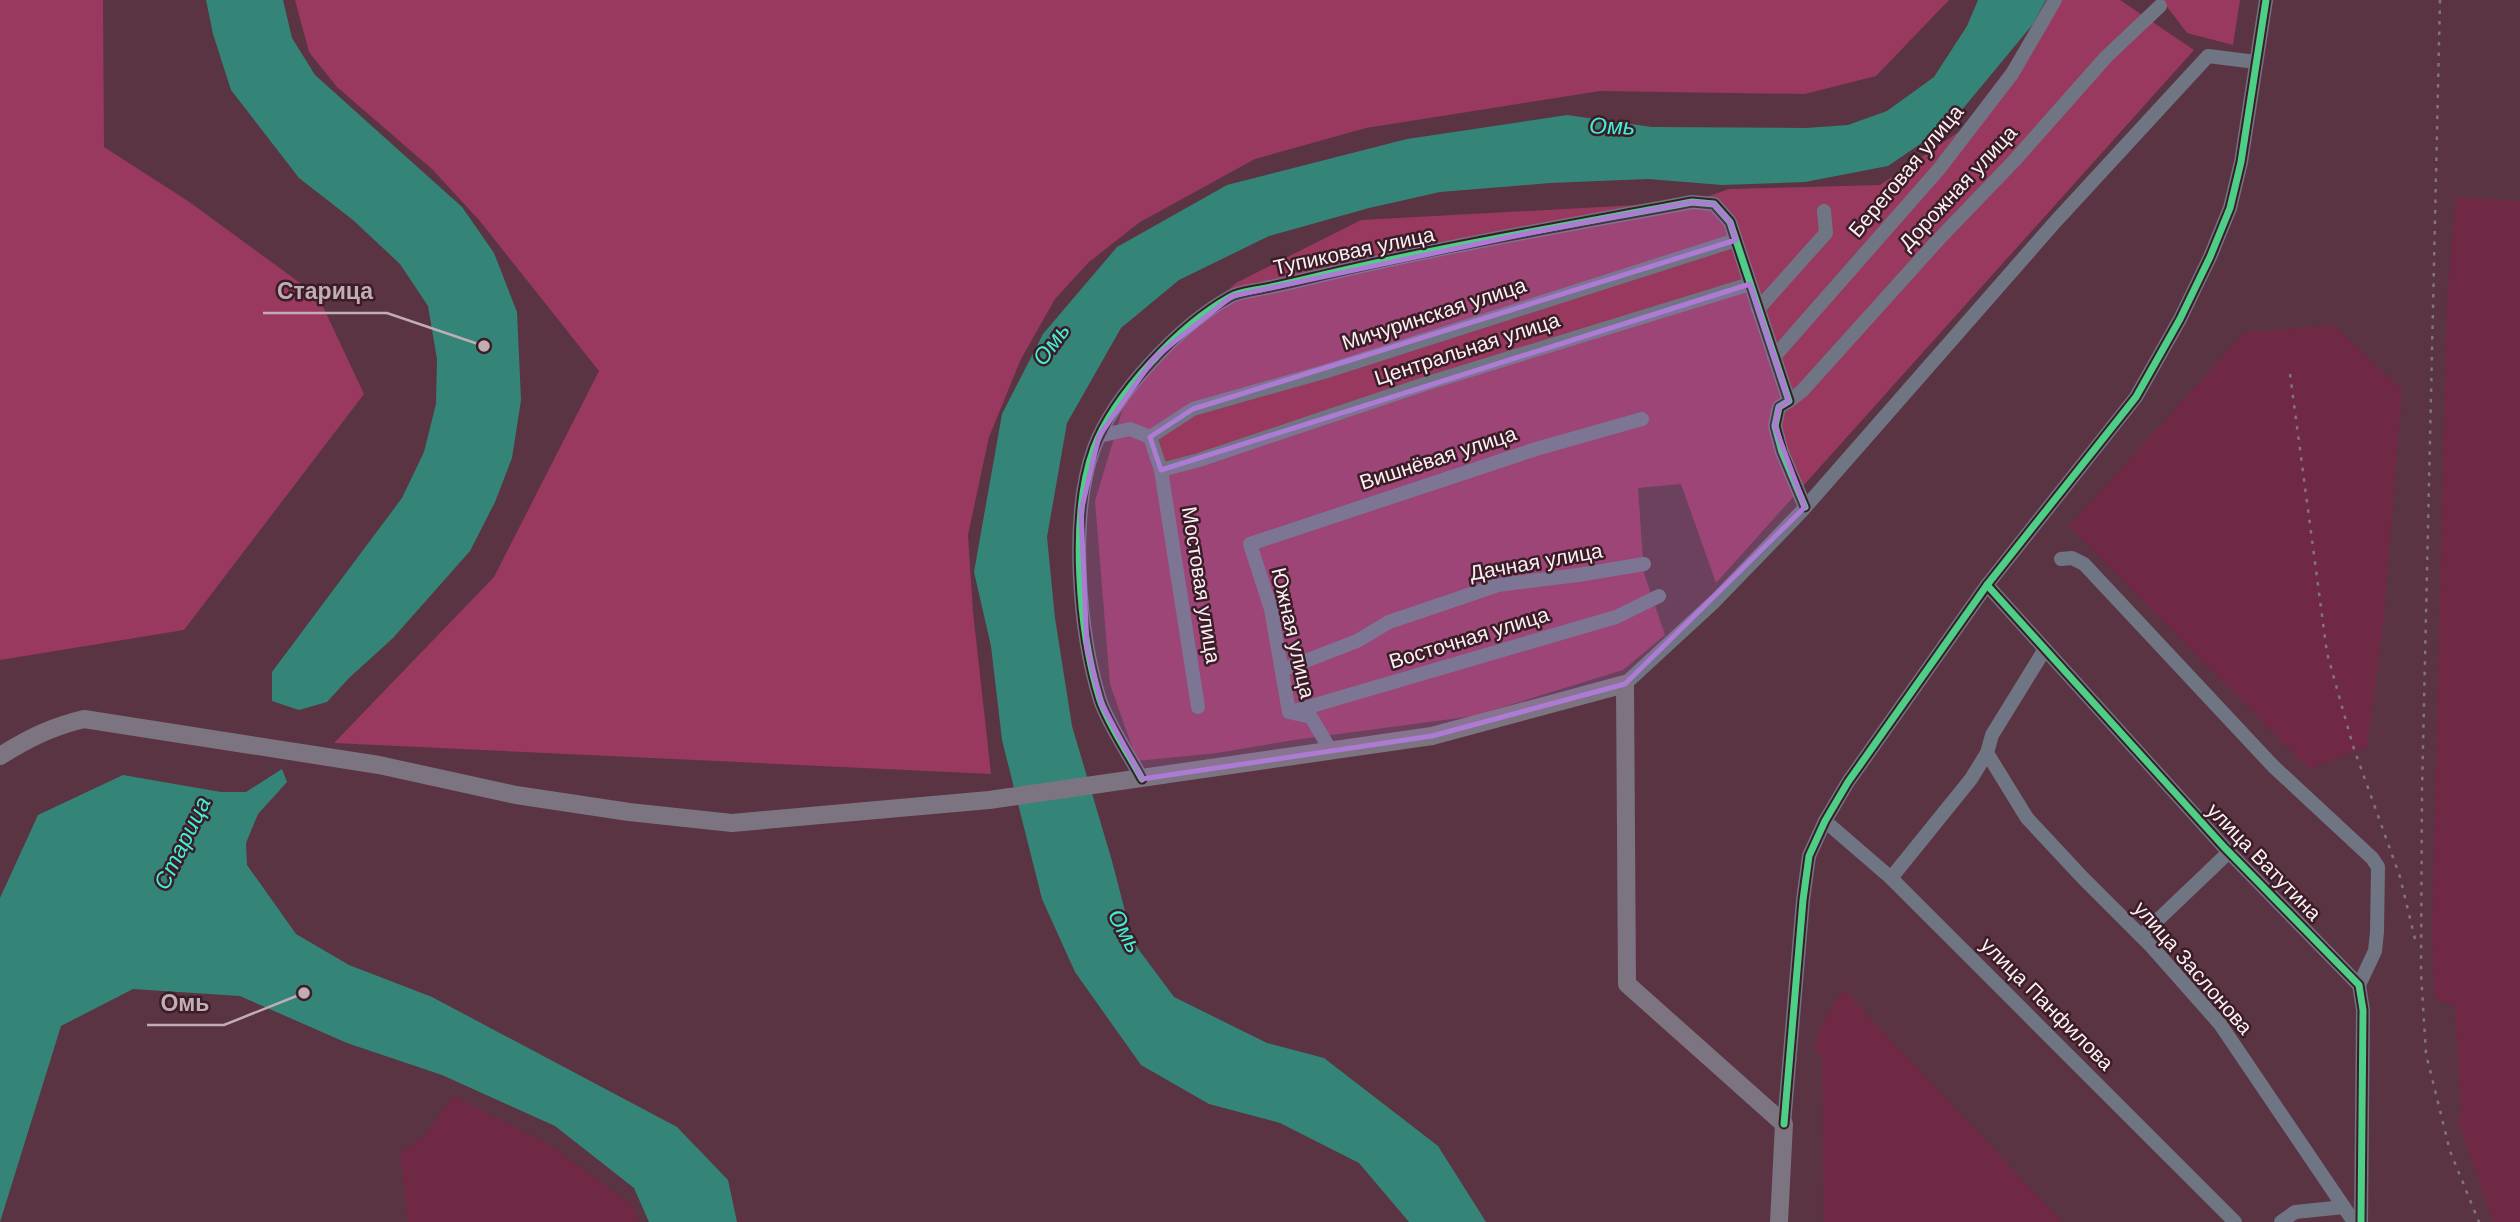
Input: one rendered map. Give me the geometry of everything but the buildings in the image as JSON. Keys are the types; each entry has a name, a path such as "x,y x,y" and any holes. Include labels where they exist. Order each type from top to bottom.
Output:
{"main road":[{"path":"0,756 33,736 84,719 379,765 516,795 629,812 732,823 989,800 1432,736 1625,684 1627,984 1784,1124 1779,1222"}],"street":[{"name":"Береговая улица","path":"1774,357 1939,169 2012,74 2055,0"},
{"path":"1784,1124 1802,900 1809,856 1825,821 1848,782 1987,585 2136,397 2180,319 2230,208 2241,162 2266,0"},
{"name":"Дорожная улица","path":"1789,401 1802,391 1938,240 2014,161 2106,57 2160,6"},
{"path":"1625,684 1715,601 1805,507 2056,221 2208,56 2256,62"},
{"name":"Тупиковая улица","path":"1139,780 1101,703 1087,648 1081,573 1081,511 1099,436 1154,358 1191,325 1232,296 1376,262 1692,202 1714,204 1730,222 1736,240"},
{"path":"1758,309 1826,233 1824,211"},
{"path":"1736,240 1789,401 1779,407 1775,426 1782,452 1805,507"},
{"name":"Мичуринская улица","path":"1150,437 1194,410 1327,371 1736,240"},
{"name":"Центральная улица","path":"1161,470 1199,460 1425,384 1750,284"},
{"name":"Вишнёвая улица","path":"1250,544 1535,449 1642,419"},
{"path":"1099,436 1130,429 1150,437"},
{"name":"Мостовая улица","path":"1150,437 1161,470 1198,707"},
{"name":"Южная улица","path":"1250,544 1271,608 1289,712 1311,717 1331,751"},
{"path":"2061,559 2072,558 2084,564 2273,766 2372,858 2378,867 2375,951 2359,985 2363,1010 2361,1222"},
{"name":"Дачная улица","path":"1282,670 1357,641 1389,622 1498,585 1578,576 1644,564"},
{"name":"улица Ватутина","path":"1987,585 2229,852 2359,985"},
{"name":"Восточная улица","path":"1289,712 1616,617 1659,596"},
{"path":"1891,878 1971,779 1987,753 1992,735 2045,649"},
{"name":"улица Заслонова","path":"1987,753 2027,818 2141,936 2220,1024 2354,1222"},
{"name":"улица Панфилова","path":"1825,821 1891,878 2235,1222"},
{"path":"2141,936 2229,852"},
{"path":"2281,1222 2295,1212 2344,1207"}],"highlighted area":[{"path":"1692,202 1714,204 1730,222 1736,240 1193,409 1150,437 1161,470 1750,284 1789,401 1779,407 1775,426 1805,507 1625,684 1432,736 1142,779 1101,703 1087,648 1081,511 1099,436 1154,358 1232,296 1529,233"}],"shaded area":[{"path":"0,0 103,0 104,147 188,201 318,296 364,394 184,630 0,660"},
{"path":"295,0 1949,0 1876,76 1805,94 1600,91 1366,128 1255,159 1140,222 1089,262 1055,299 1021,359 989,437 968,535 973,612 991,774 334,743 494,577 599,371 479,220 433,170 337,87 309,52"},
{"path":"2058,0 2120,0 2194,50 1716,583 1681,484 1638,488 1644,573 1665,635 1623,670 1474,716 1217,753 1137,761 1110,684 1095,501 1132,378 1236,283 1361,220 1692,202 1729,189 1880,185 1960,131"},
{"path":"2162,0 2240,0 2233,45 2187,33"},
{"path":"2456,197 2520,201 2520,1222 2493,1222 2458,1120 2461,1110 2455,1006 2435,999 2432,936 2447,297"},
{"path":"2334,325 2402,390 2384,618 2367,747 2309,769 2069,526 2244,333"},
{"path":"1844,990 2062,1222 1824,1222 1822,1059 1815,1048 1819,1031"},
{"path":"453,1096 550,1145 632,1205 639,1222 408,1222 400,1153 424,1136"}],"water":[{"path":"206,0 283,0 292,38 315,75 462,207 494,253 517,312 521,400 512,458 495,502 470,551 393,638 327,702 299,710 272,701 272,672 402,498 424,452 436,404 437,359 428,306 400,264 353,220 299,178 231,90 213,34"},
{"name":"Омь","path":"1978,0 2046,0 2033,24 1951,123 1888,166 1805,182 1722,185 1648,179 1550,183 1440,192 1369,208 1269,236 1179,280 1121,328 1067,423 1047,537 1055,618 1072,726 1133,942 1174,997 1267,1043 1324,1058 1438,1146 1486,1222 1409,1222 1359,1163 1280,1123 1209,1104 1141,1065 1075,972 1042,899 1002,740 991,646 974,572 1002,414 1043,334 1117,247 1227,185 1407,139 1567,115 1652,127 1806,128 1848,125 1887,111 1934,77 1967,26"},
{"path":"282,769 287,782 258,814 246,843 247,865 296,934 349,965 432,997 677,1127 728,1180 737,1222 649,1222 634,1188 555,1126 442,1075 347,1043 240,996 133,989 61,1026 0,1222 0,898 38,815 123,775 221,792 246,792"}],"railway":[{"path":"2440,0 2422,791 2421,973 2426,1054 2450,1151 2479,1222"},
{"path":"2290,374 2327,653 2353,746 2400,877 2415,939"}],"cycle path":[{"path":"1784,1124 1809,856 1825,821 1848,782 1987,585 2136,397 2180,319 2230,208 2241,162 2266,0"},
{"path":"1142,779 1100,700 1087,642 1082,608 1079,540 1086,476 1094,448 1104,427 1133,384 1190,325 1234,295 1507,236 1692,202 1714,204 1730,222 1789,401 1779,407 1775,426 1782,452 1805,507"},
{"path":"1987,585 2224,847 2359,985 2363,1010 2361,1222"}],"place":[{"name":"Старица","path":"484,346"},
{"name":"Омь","path":"304,993"}]}
